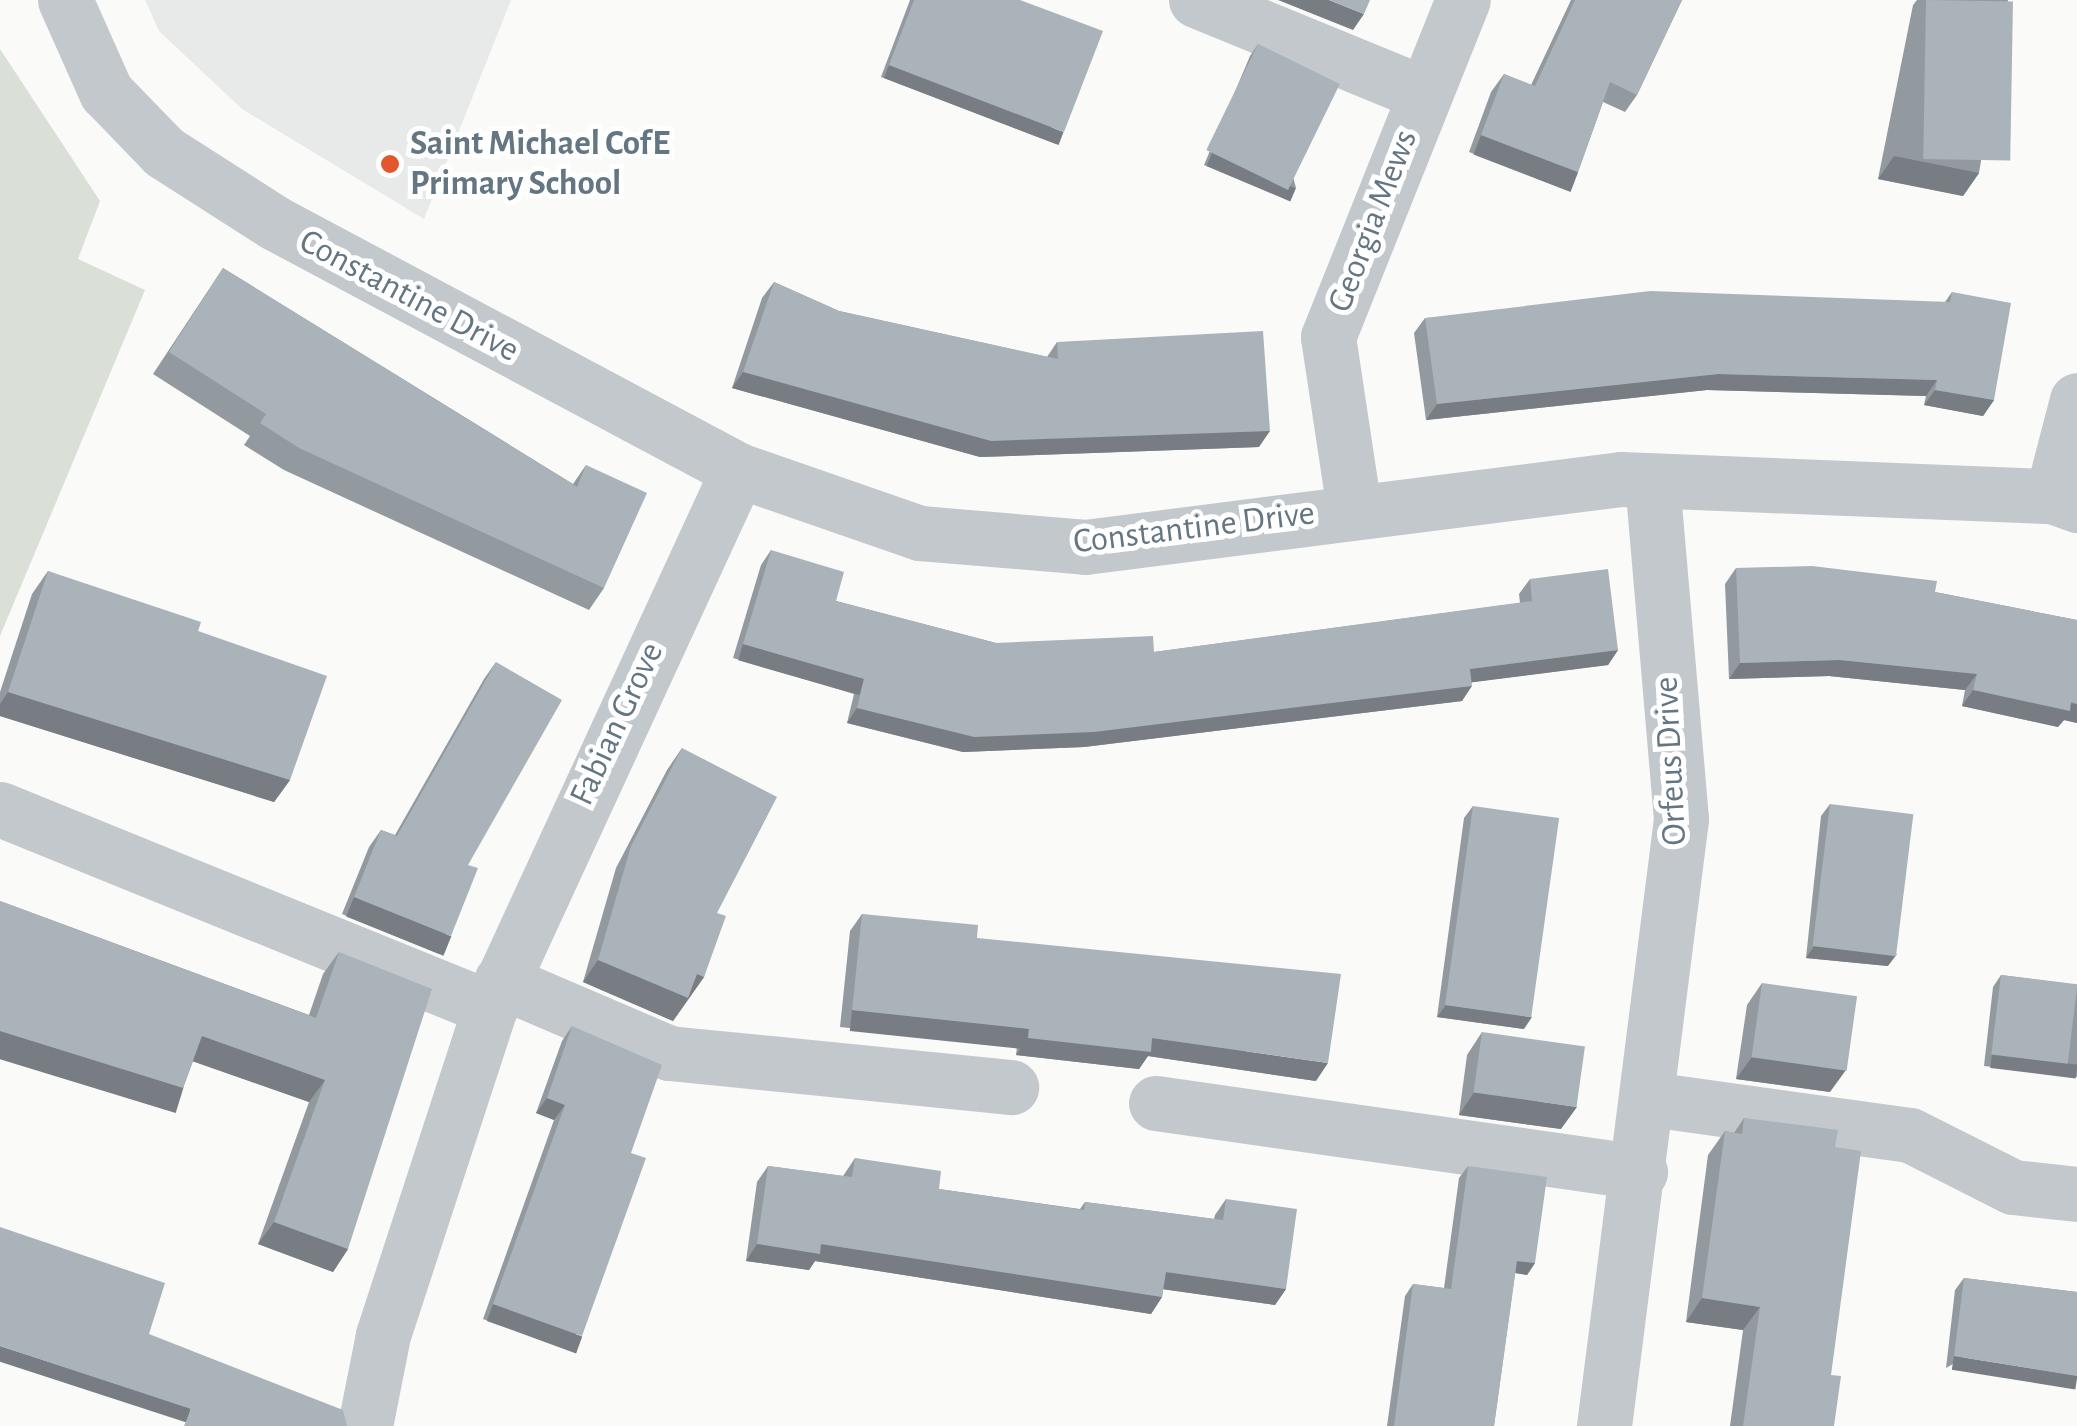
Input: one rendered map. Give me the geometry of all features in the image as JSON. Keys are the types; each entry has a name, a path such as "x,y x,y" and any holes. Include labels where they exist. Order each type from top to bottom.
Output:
{"street":[{"name":"Constantine Drive","path":"65,0 106,92 164,152 400,294 738,470 920,533 1085,547 1354,509 1652,481 2064,500"},
{"path":"1196,0 1423,94"},
{"name":"Georgia Mews","path":"1354,509 1328,337 1463,0"},
{"path":"2064,500 2077,400"},
{"name":"Fabian Grove","path":"365,1426 383,1334 496,995 738,470"},
{"name":"Orfeus Drive","path":"1604,1426 1650,1100 1681,819 1652,481"},
{"path":"0,809 496,995 669,1053 1011,1086"},
{"path":"1650,1100 1910,1135 2014,1187 2077,1194"},
{"path":"1156,1103 1640,1172"}],"shaded area":[{"name":"Saint Michael CofE Primary School","path":"145,0 511,0 424,219 242,109 159,31"},
{"path":"0,49 100,201 78,259 145,290 0,636"}],"building":[{"path":"914,0 1020,0 1103,31 1064,132 889,65"},
{"path":"1329,0 1370,0 1364,14"},
{"path":"1575,0 1682,0 1637,95 1610,82 1578,172 1481,135 1504,74 1535,86"},
{"path":"1926,0 2013,2 2010,160 1923,159"},
{"path":"1258,44 1340,84 1288,190 1206,150"},
{"path":"223,268 577,487 586,465 647,493 604,588 299,448 260,423 266,414 169,352"},
{"path":"774,282 839,311 1058,359 1057,342 1263,331 1270,431 991,441 743,372"},
{"path":"1650,291 1950,302 1952,292 2011,303 1994,400 1935,390 1937,380 1718,374 1437,404 1425,318"},
{"path":"771,550 844,572 836,601 996,643 1153,636 1154,652 1532,601 1530,579 1608,569 1618,650 1470,669 1472,686 1094,732 974,737 857,708 864,679 743,644"},
{"path":"1812,566 1937,581 1935,592 2077,620 2077,704 2071,702 2070,711 1973,690 1977,674 1840,660 1740,663 1736,568"},
{"path":"48,571 201,622 198,631 327,676 290,780 8,692"},
{"path":"496,662 562,700 468,865 478,868 451,936 354,897 381,830 397,836"},
{"path":"682,748 777,797 717,913 726,916 704,977 697,974 688,998 598,960 631,846"},
{"path":"1830,804 1913,814 1896,956 1813,946"},
{"path":"1473,806 1559,818 1531,1017 1445,1005"},
{"path":"0,901 316,1018 339,952 432,989 348,1249 274,1222 325,1080 202,1036 183,1088 0,1031"},
{"path":"862,914 978,925 977,938 1341,974 1328,1063 1152,1038 1151,1052 1028,1038 1029,1029 852,1010"},
{"path":"2001,975 2077,984 2068,1064 1991,1054"},
{"path":"1762,983 1857,996 1847,1071 1752,1057"},
{"path":"572,1026 662,1065 631,1153 646,1158 582,1336 493,1304 565,1105 547,1098"},
{"path":"1482,1032 1585,1046 1576,1107 1474,1092"},
{"path":"1744,1118 1838,1130 1835,1147 1861,1151 1831,1375 1841,1376 1834,1426 1743,1426 1760,1307 1702,1298 1725,1131 1742,1134"},
{"path":"855,1158 941,1171 939,1189 1084,1210 1085,1202 1223,1220 1226,1199 1297,1209 1286,1289 1166,1272 1162,1297 821,1244 820,1254 757,1244 768,1166 852,1177"},
{"path":"1468,1166 1547,1177 1535,1263 1517,1261 1494,1426 1394,1426 1413,1284 1451,1289"},
{"path":"0,1227 165,1283 149,1334 343,1410 347,1426 184,1426 191,1409 0,1346"},
{"path":"1964,1278 2077,1292 2077,1376 1954,1356"}],"place":[{"name":"Saint Michael CofE Primary School","path":"390,164"}]}
